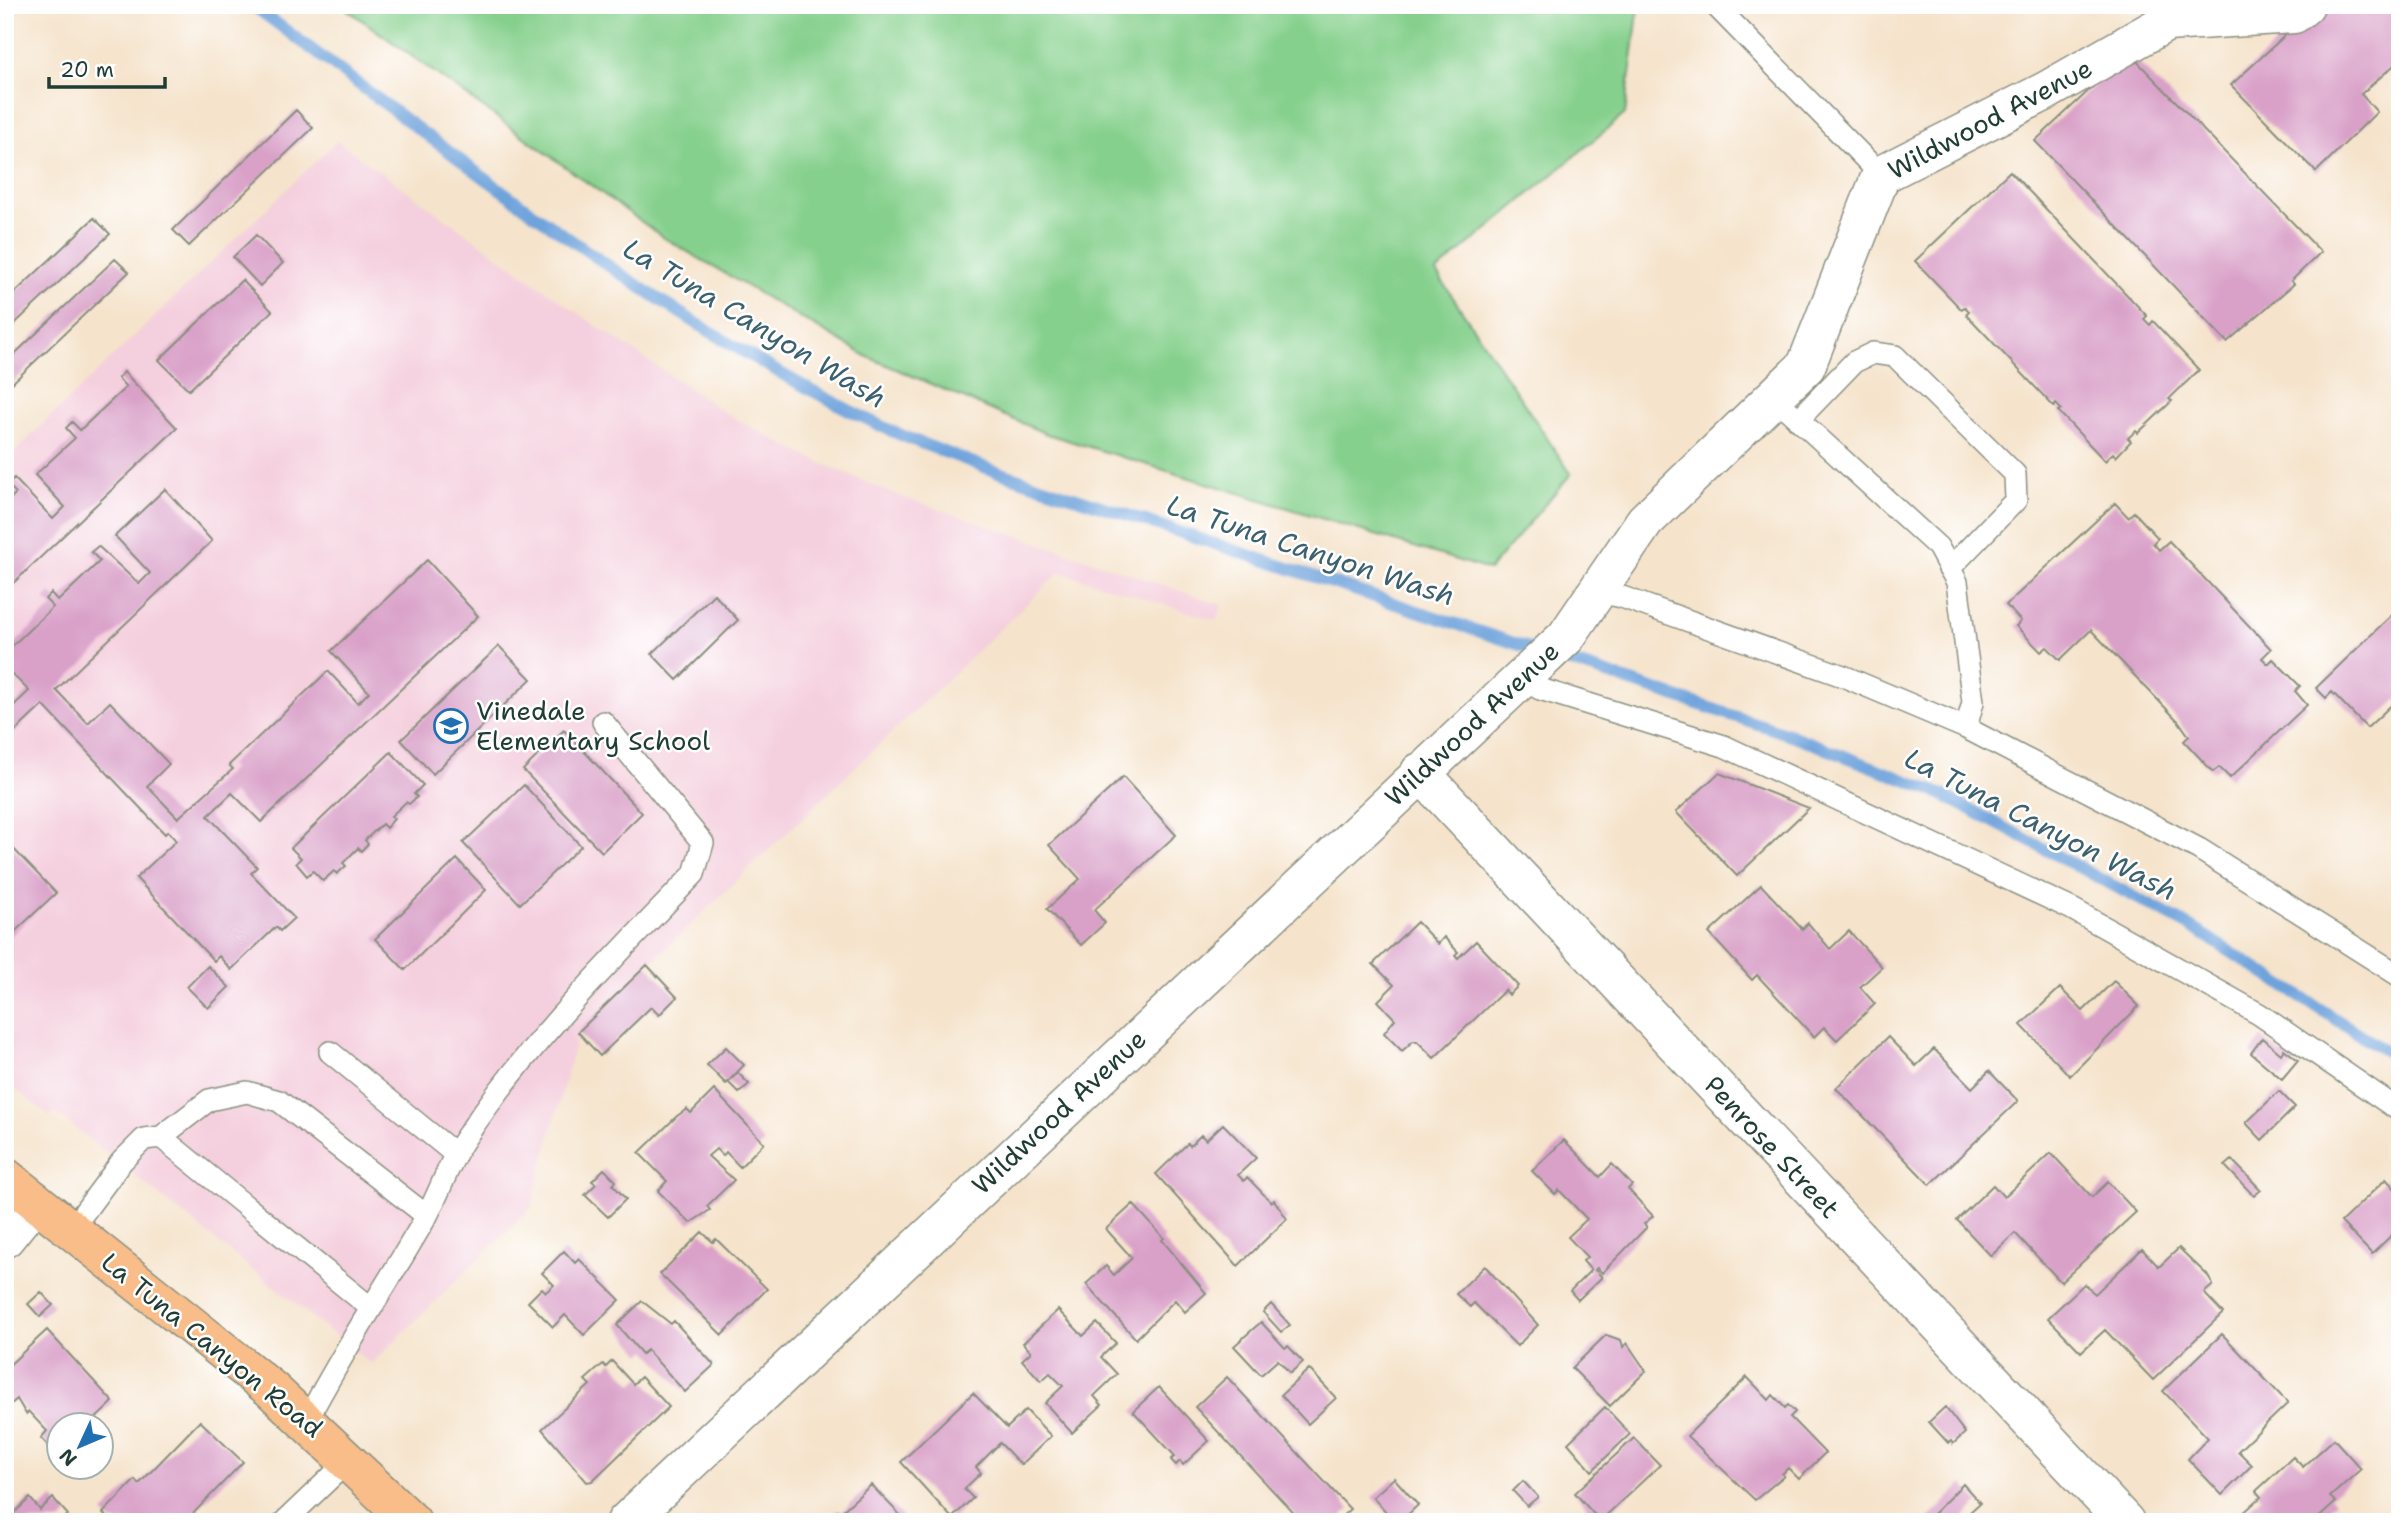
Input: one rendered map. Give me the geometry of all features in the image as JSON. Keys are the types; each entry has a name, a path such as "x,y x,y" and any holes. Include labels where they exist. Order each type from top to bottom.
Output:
{"main road":[{"name":"La Tuna Canyon Road","path":"5,1177 307,1420 412,1522"}],"street":[{"name":"Wildwood Avenue","path":"626,1522 1566,637 1645,521 1786,409 1806,366 1881,175 2046,91 2167,22 2294,14 2305,5"},
{"name":"Penrose Street","path":"1420,772 2124,1522"},
{"path":"5,1238 35,1201"}],"lane":[{"path":"1715,5 1881,175"},
{"path":"1950,569 2016,500 2015,474 1895,356 1873,353 1854,362 1786,409 1938,547 1957,582 1973,702 1966,728"},
{"path":"1598,592 1622,597 1843,676 1966,728 2199,849 2400,976"},
{"path":"1527,674 1540,689 1724,746 2071,909 2259,1014 2400,1111"},
{"path":"307,1420 342,1354 427,1216 455,1154 533,1048 694,874 703,843 603,722"},
{"path":"330,1052 455,1154"},
{"path":"71,1230 122,1161 144,1139 161,1136 209,1100 247,1093 279,1101 427,1216"},
{"path":"161,1136 372,1307"},
{"path":"284,1522 349,1460"}],"shaded area":[{"name":"Vinedale Elementary School","path":"337,141 582,316 730,416 810,458 891,493 1222,605 1217,621 1060,572 578,1032 531,1208 371,1364 55,1112 50,1116 5,1081 5,461"}],"green space":[{"path":"341,5 1639,5 1625,114 1436,272 1571,474 1489,570 1047,434 868,357 664,238"}],"building":[{"path":"2323,5 2400,5 2400,60 2361,94 2377,112 2316,172 2231,85 2304,18"},
{"path":"2129,53 2321,252 2291,281 2294,284 2227,342 2035,141"},
{"path":"296,110 313,128 189,246 173,230"},
{"path":"2010,171 2147,316 2144,319 2150,325 2153,321 2199,370 2169,399 2172,401 2138,433 2136,431 2128,438 2131,441 2116,457 2113,453 2105,461 2058,411 2061,409 2056,404 2054,407 1966,314 1969,311 1965,307 1961,309 1915,261"},
{"path":"94,218 110,234 5,333 5,302"},
{"path":"256,235 283,263 260,286 233,257"},
{"path":"115,259 129,272 5,390 5,363"},
{"path":"242,280 272,311 189,390 159,360"},
{"path":"124,372 177,428 5,591 5,504 16,493 7,484 14,478 53,519 65,507 35,475 75,438 66,428 72,422 80,430 126,387 118,378"},
{"path":"165,489 212,541 56,690 88,723 110,702 169,764 147,786 178,818 233,769 229,765 328,671 358,703 369,692 331,651 427,560 478,616 261,822 232,793 208,816 257,867 251,873 294,918 280,931 276,927 231,970 219,956 214,961 136,878 176,841 168,831 165,834 43,705 5,741 5,714 29,691 5,667 5,639 12,646 53,607 45,599 51,593 58,601 100,561 91,552 98,546 139,584 150,573 115,536"},
{"path":"2115,503 2128,517 2134,512 2158,538 2153,543 2159,550 2169,541 2271,649 2262,658 2268,664 2273,659 2300,686 2295,691 2307,705 2230,778 2219,767 2213,772 2184,741 2189,736 2179,722 2091,630 2060,660 2047,647 2041,652 2016,626 2021,621 2006,605"},
{"path":"714,594 738,620 677,680 652,654"},
{"path":"2400,607 2400,697 2367,728 2332,692 2326,698 2316,688"},
{"path":"499,646 531,679 433,774 401,740"},
{"path":"564,730 642,813 602,852 523,770"},
{"path":"391,752 423,785 414,794 417,797 409,804 406,802 391,816 394,819 386,828 382,824 365,840 368,844 361,851 358,848 343,863 346,866 337,874 334,871 323,881 313,871 307,876 296,863 301,858 291,848"},
{"path":"1719,773 1809,808 1737,876 1676,812"},
{"path":"1123,777 1176,835 1094,910 1105,923 1081,945 1047,909 1080,879 1049,845"},
{"path":"524,785 581,846 520,904 463,843"},
{"path":"5,840 56,893 5,941"},
{"path":"457,859 486,890 405,970 375,939"},
{"path":"1761,885 1802,929 1808,923 1830,949 1849,931 1882,967 1860,987 1875,1004 1837,1040 1824,1027 1814,1037 1757,975 1752,980 1709,933"},
{"path":"1417,922 1438,944 1444,937 1458,952 1455,955 1458,958 1476,941 1518,986 1509,995 1505,990 1434,1058 1417,1041 1413,1041 1402,1051 1384,1033 1395,1019 1378,1001 1394,985 1373,964"},
{"path":"647,965 677,997 659,1015 651,1007 600,1056 578,1032"},
{"path":"208,966 229,987 208,1008 187,987"},
{"path":"2114,981 2139,1006 2070,1076 2021,1025 2060,988 2083,1011"},
{"path":"1888,1037 1916,1066 1934,1049 1972,1088 1989,1071 2018,1101 1930,1185 1836,1088"},
{"path":"2262,1038 2281,1054 2284,1049 2298,1060 2282,1079 2251,1053"},
{"path":"726,1047 744,1065 726,1084 707,1065"},
{"path":"738,1073 749,1084 739,1093 728,1082"},
{"path":"714,1090 764,1143 740,1167 726,1152 723,1156 716,1149 708,1156 734,1180 707,1206 710,1210 690,1223 658,1191 667,1181 639,1153 677,1116 687,1109 691,1113"},
{"path":"2279,1091 2295,1107 2262,1140 2246,1123"},
{"path":"1223,1124 1256,1158 1238,1175 1244,1181 1247,1177 1271,1202 1274,1200 1287,1219 1238,1266 1156,1174 1188,1143 1190,1146 1201,1135 1206,1140"},
{"path":"1564,1140 1600,1177 1612,1164 1632,1185 1628,1189 1653,1216 1644,1224 1647,1227 1602,1273 1597,1268 1595,1270 1602,1277 1578,1300 1570,1291 1591,1270 1583,1261 1587,1257 1568,1237 1587,1219 1559,1190 1555,1194 1532,1171"},
{"path":"2051,1153 2092,1197 2108,1182 2136,1212 2061,1282 2015,1233 1991,1256 1957,1220 1993,1185 2004,1197"},
{"path":"2232,1160 2261,1190 2254,1196 2225,1166"},
{"path":"604,1169 616,1181 613,1185 626,1199 608,1217 585,1195 596,1184 592,1181"},
{"path":"2386,1179 2400,1194 2400,1227 2372,1254 2341,1222"},
{"path":"1133,1204 1164,1238 1162,1240 1206,1293 1185,1312 1175,1300 1136,1339 1086,1284 1106,1266 1114,1275 1132,1258 1106,1229"},
{"path":"702,1232 713,1242 716,1239 767,1289 722,1335 660,1274"},
{"path":"2179,1248 2207,1275 2213,1285 2204,1293 2223,1313 2153,1380 2105,1330 2081,1352 2048,1318 2084,1284 2095,1294 2142,1249 2159,1267"},
{"path":"564,1251 575,1263 579,1259 620,1300 584,1335 565,1315 553,1327 528,1302 542,1288 546,1292 554,1285 542,1273"},
{"path":"1485,1266 1538,1325 1517,1346 1474,1303 1470,1307 1456,1294"},
{"path":"41,1292 53,1305 40,1317 28,1304"},
{"path":"642,1301 671,1324 674,1321 714,1365 685,1392 647,1350 642,1354 617,1325"},
{"path":"1271,1304 1290,1325 1281,1332 1263,1312"},
{"path":"1058,1310 1083,1336 1097,1323 1116,1343 1101,1357 1117,1374 1094,1396 1102,1405 1072,1433 1045,1403 1063,1386 1050,1373 1041,1381 1022,1360 1031,1352 1023,1343"},
{"path":"1261,1322 1285,1348 1288,1346 1303,1362 1290,1373 1278,1360 1261,1375 1234,1346"},
{"path":"47,1330 113,1402 103,1412 46,1412 46,1430 29,1412 26,1414 17,1399 11,1404 5,1398 5,1369"},
{"path":"2222,1334 2288,1403 2238,1451 2252,1465 2222,1495 2188,1459 2208,1438 2163,1391"},
{"path":"1606,1335 1621,1340 1623,1347 1627,1343 1646,1371 1610,1406 1572,1368"},
{"path":"612,1361 633,1384 641,1377 669,1407 592,1481 587,1482 542,1429 590,1385 585,1380 603,1364 606,1367"},
{"path":"1309,1369 1336,1398 1308,1424 1281,1395"},
{"path":"1227,1377 1350,1509 1336,1522 1302,1522 1195,1407"},
{"path":"1747,1377 1769,1400 1773,1395 1785,1408 1788,1405 1795,1412 1790,1417 1825,1453 1799,1479 1788,1468 1782,1474 1784,1476 1755,1500 1687,1436"},
{"path":"1159,1387 1209,1441 1183,1465 1180,1461 1176,1465 1171,1460 1175,1456 1133,1411"},
{"path":"973,1393 1007,1428 1026,1410 1051,1436 1021,1465 1000,1443 976,1467 981,1473 964,1489 973,1498 952,1518 901,1462"},
{"path":"1605,1407 1630,1434 1592,1471 1568,1443"},
{"path":"1945,1407 1965,1433 1953,1444 1951,1441 1948,1443 1929,1422"},
{"path":"200,1421 243,1462 185,1522 112,1522 103,1513 135,1480 139,1484"},
{"path":"1634,1438 1660,1465 1600,1521 1575,1493"},
{"path":"2334,1439 2361,1469 2330,1497 2336,1502 2314,1522 2246,1522 2240,1516 2261,1497 2256,1491 2293,1457 2303,1467"},
{"path":"1394,1478 1418,1505 1400,1522 1395,1522 1373,1497"},
{"path":"1523,1481 1538,1497 1527,1506 1513,1491"},
{"path":"1963,1484 1980,1503 1959,1522 1925,1522"},
{"path":"871,1485 907,1522 825,1522 838,1510 840,1513"},
{"path":"30,1498 40,1510 53,1498 68,1515 60,1522 5,1522"}],"waterway":[{"name":"La Tuna Canyon Wash","path":"252,5 480,175 635,284 715,335 881,426 989,469 1791,735 1941,794 2193,928 2400,1060"}],"place":[{"name":"Vinedale Elementary School","path":"451,726"}]}
